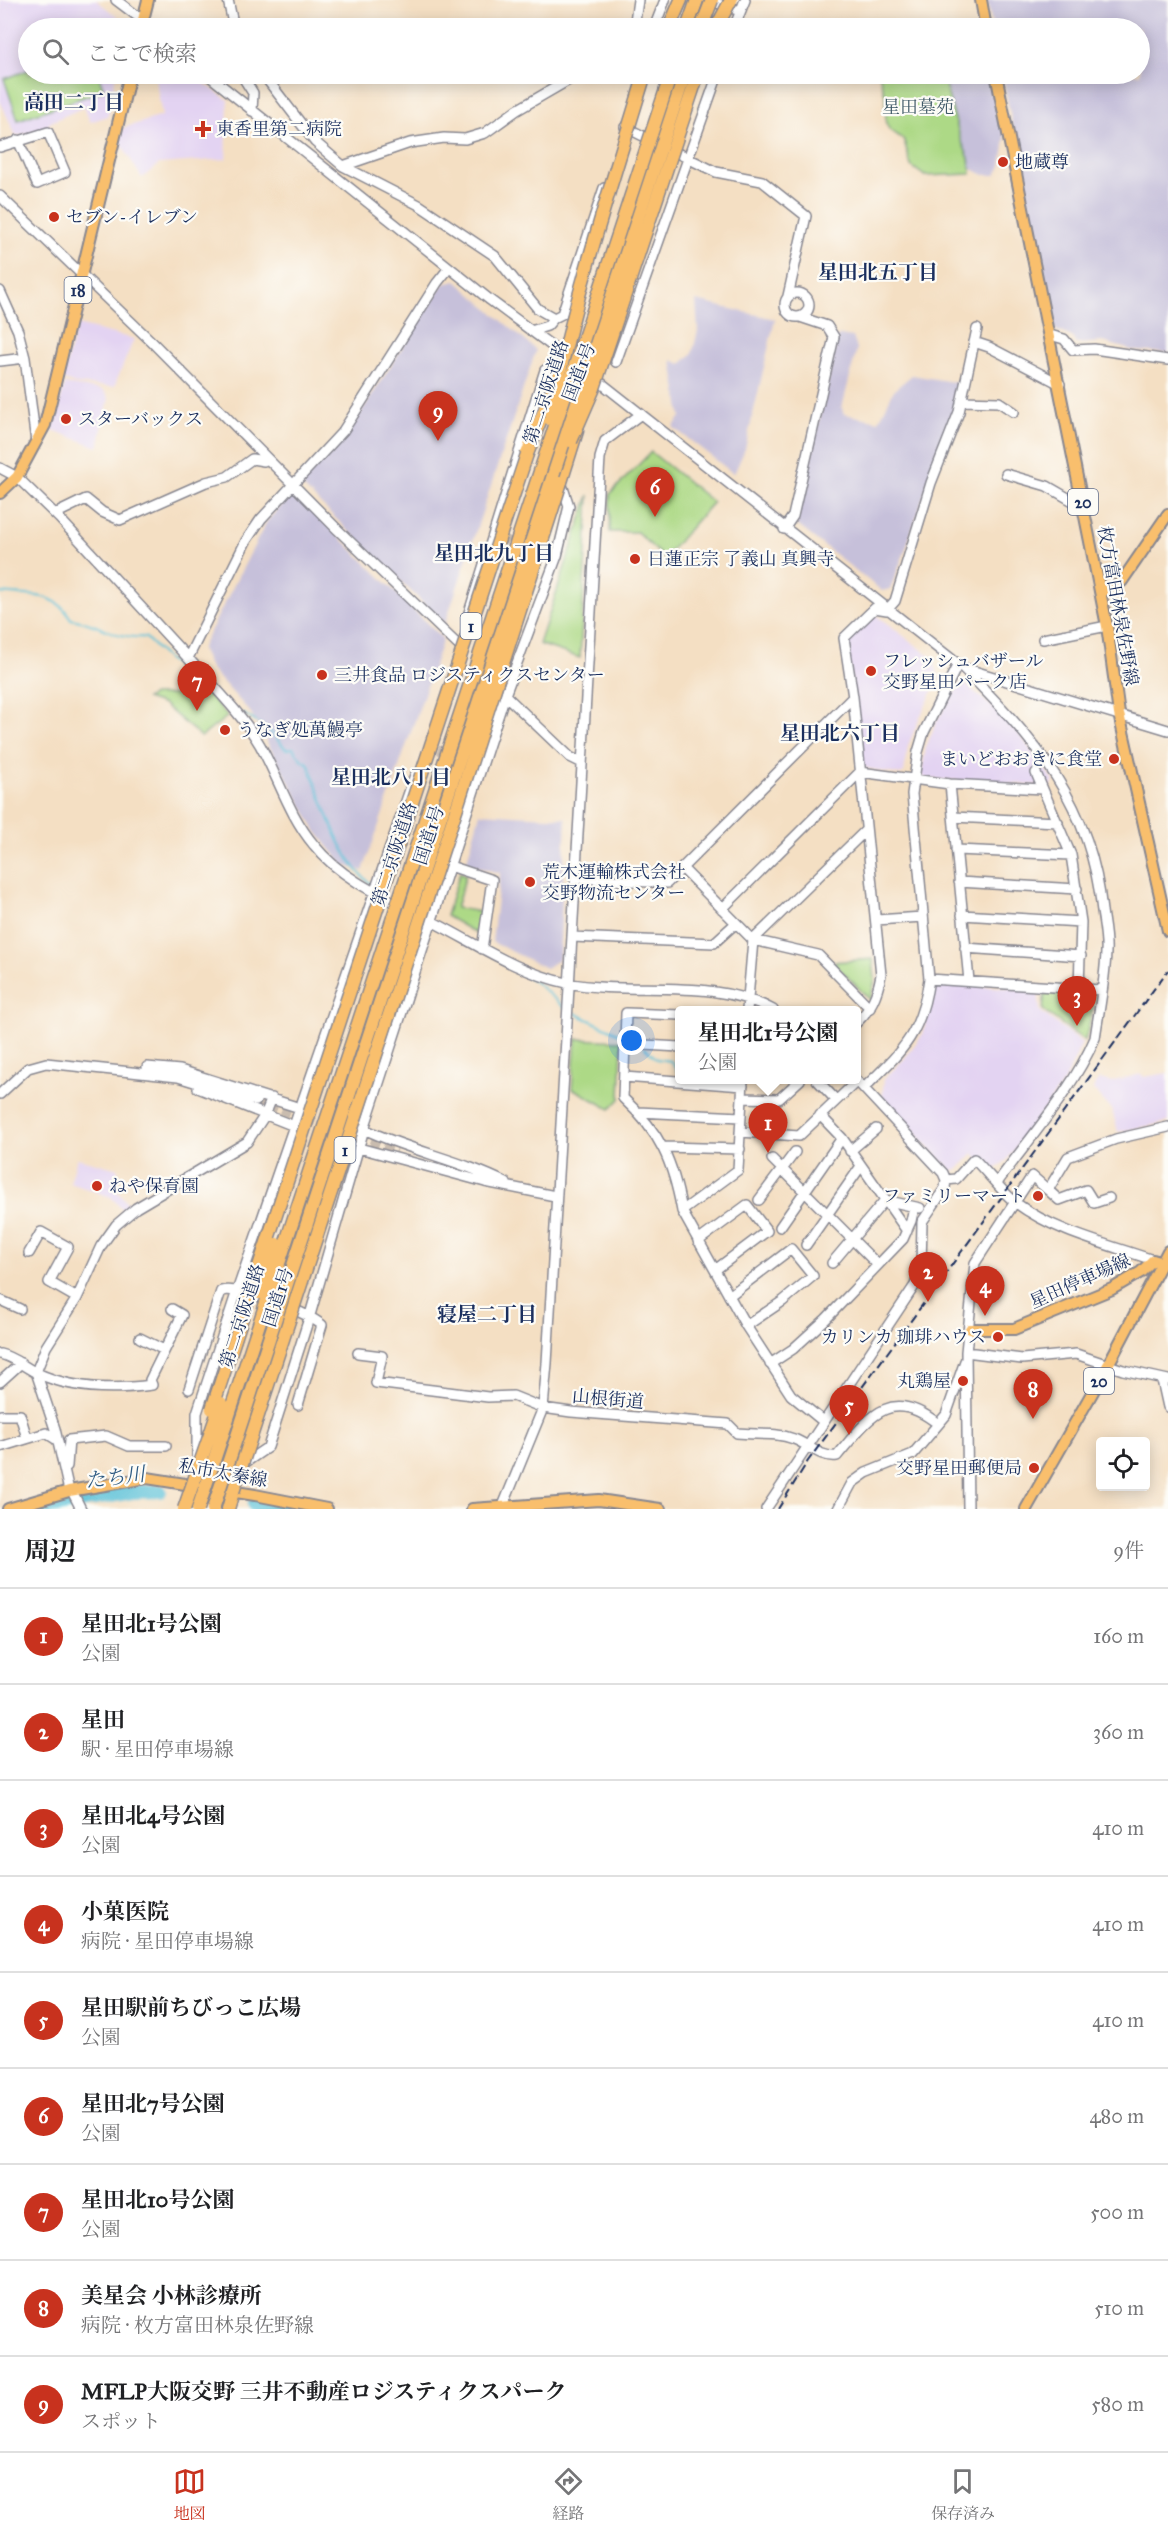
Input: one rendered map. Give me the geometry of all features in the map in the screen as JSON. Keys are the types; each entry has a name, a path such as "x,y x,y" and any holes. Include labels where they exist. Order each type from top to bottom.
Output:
{"highway":[{"path":"666,18 672,0"},
{"path":"673,18 681,0"},
{"path":"691,18 697,0"},
{"path":"704,18 710,0"},
{"path":"721,18 731,0"},
{"path":"725,18 731,0"},
{"path":"538,475 561,364 584,276 642,84"},
{"name":"国道1号","path":"179,1509 527,454 577,325 651,84"},
{"name":"第二京阪道路","path":"198,1509 668,84"},
{"name":"第二京阪道路","path":"213,1509 343,1113 556,481 682,84"},
{"path":"556,481 594,388 695,84"},
{"name":"国道1号","path":"228,1509 441,856 556,481 643,255 703,84"},
{"path":"184,1509 289,1207 329,1110"},
{"path":"218,1509 325,1197 343,1113"}],"main road":[{"path":"144,18 148,0"},
{"path":"981,0 985,18"},
{"name":"18","path":"0,493 17,477 45,425 128,84"},
{"name":"枚方富田林泉佐野線","path":"998,84 1107,626 1119,714 1168,931"},
{"path":"1100,591 1113,589 1122,581 1168,514"},
{"name":"20","path":"1026,1509 1108,1365 1158,1262 1168,1251"},
{"name":"星田停車場線","path":"970,1329 1014,1329 1112,1289 1158,1262"},
{"name":"私市太秦線","path":"8,1509 70,1491 147,1478 327,1509"},
{"path":"472,1509 599,1500 660,1509"}],"street":[{"path":"116,0 136,18"},
{"path":"228,0 232,18"},
{"path":"635,18 638,0"},
{"path":"658,18 665,0"},
{"path":"710,0 740,11"},
{"path":"738,18 745,0"},
{"path":"219,84 531,332 566,356 960,666 1013,718 1042,753 1076,809 1099,883 1106,951 1095,1038 1091,1047 1064,1091 997,1182"},
{"path":"247,84 253,93 252,111"},
{"path":"271,84 315,142 343,166 420,205 495,256 538,309 554,318"},
{"path":"343,166 410,143 444,138 465,139 485,133 517,110 562,84"},
{"path":"531,332 547,326 554,318 562,314 625,127 636,84"},
{"path":"616,362 714,84"},
{"path":"625,127 716,172 762,182 806,216 788,296 784,303 786,311 792,316 827,326 834,337 793,516 783,529"},
{"path":"0,147 18,140 48,132 65,172 37,183 18,140"},
{"path":"0,196 152,342 266,458 459,646"},
{"path":"643,255 658,246"},
{"path":"188,658 246,541 261,519 343,431 437,283 450,268"},
{"path":"0,291 18,331 25,358 36,442"},
{"path":"788,296 800,292 807,297 809,309 800,317"},
{"path":"887,610 895,601 931,483 957,420 977,329"},
{"path":"1050,335 1064,339 1073,350 1094,349 1168,360"},
{"path":"974,342 989,347 1060,384"},
{"path":"0,361 25,358"},
{"path":"197,1456 197,1413 459,646 491,536 545,370"},
{"path":"962,402 999,402 1014,412"},
{"path":"503,1506 543,1408 600,458 606,441 640,414"},
{"path":"515,467 527,454"},
{"path":"55,514 86,499 102,512 120,520 206,482 227,477 252,459 264,461 266,458"},
{"path":"0,468 17,477 55,514 188,658 260,744 292,814 314,846 334,868 528,972 569,983 700,990 748,1006 753,940 866,830"},
{"path":"1006,474 1047,486 1073,501 1083,503"},
{"path":"243,1464 268,1447 393,1039 505,695 557,556 569,506 556,481"},
{"path":"861,1018 877,995 881,975 853,697 844,638 875,608 887,610"},
{"path":"1043,639 1107,626"},
{"path":"960,666 1168,730"},
{"path":"861,1081 909,1042 921,1019 929,979 913,818 914,780 924,732 960,666"},
{"path":"505,695 570,758 582,763"},
{"path":"575,878 667,883 853,697"},
{"path":"860,772 950,784 1042,789"},
{"path":"722,909 860,772"},
{"path":"1036,773 1071,855 1081,922 1079,989"},
{"path":"950,784 969,981"},
{"path":"953,816 1058,822"},
{"path":"441,856 456,850"},
{"path":"956,850 1071,855"},
{"path":"450,866 492,880 482,949"},
{"path":"682,868 753,940 818,955 870,1008"},
{"path":"959,882 1077,889"},
{"path":"962,915 1081,922"},
{"path":"876,920 923,917"},
{"path":"572,937 714,943 736,923"},
{"path":"965,948 1081,956"},
{"path":"929,979 1101,990"},
{"path":"393,1039 391,1019 401,980"},
{"path":"675,1015 626,1013 623,1098 638,1112 664,1147 675,1173 682,1211 746,1326 791,1395 824,1422"},
{"path":"626,1044 675,1047"},
{"path":"0,1094 28,1068 46,1063 178,1077 256,1101"},
{"path":"90,1066 124,1065 180,1070 300,1108"},
{"path":"90,1066 125,1076 178,1082 294,1126"},
{"path":"624,1077 675,1080"},
{"path":"682,1211 738,1170 743,1084"},
{"path":"742,1098 779,1100 796,1084"},
{"path":"821,1084 836,1100"},
{"path":"741,1132 799,1136 836,1100 858,1084"},
{"path":"766,1509 915,1286 921,1268 922,1222 928,1209 945,1188 946,1180 943,1173 860,1084"},
{"path":"81,1509 70,1491 36,1372 46,1347 77,1298 101,1246 124,1217 247,1142 265,1115 272,1098"},
{"path":"638,1112 741,1117"},
{"path":"820,1115 842,1138 907,1231"},
{"path":"1048,1190 1068,1157 1116,1139 1168,1127"},
{"path":"364,1129 405,1147 488,1174 513,1186"},
{"path":"850,1150 876,1129"},
{"path":"780,1227 842,1138"},
{"path":"664,1147 740,1149"},
{"path":"358,1148 485,1182 513,1186"},
{"path":"398,1151 513,1186 555,1196"},
{"path":"759,1200 795,1152"},
{"path":"772,1159 878,1265"},
{"path":"946,1180 956,1179 974,1159 1015,1202 1067,1231 1158,1262"},
{"path":"806,1245 861,1166"},
{"path":"968,1509 966,1356 975,1263 1032,1176 1059,1200 1086,1190 1094,1203 1109,1198"},
{"path":"885,1200 928,1209"},
{"path":"832,1263 885,1200"},
{"path":"698,1241 747,1205 767,1231 715,1270"},
{"path":"770,1364 793,1349 903,1239 914,1207"},
{"path":"29,1253 41,1232 68,1247 49,1282 77,1298"},
{"path":"729,1296 791,1249 813,1276 783,1301 746,1326"},
{"path":"189,1389 221,1291 237,1291 310,1316 322,1325 298,1406"},
{"path":"0,1300 20,1309"},
{"path":"0,1354 10,1356 36,1372 89,1387 126,1389 152,1385 150,1380 182,1315 172,1309"},
{"path":"140,1338 164,1350"},
{"name":"山根街道","path":"358,1353 382,1356 376,1383 432,1392 488,1397 513,1396 543,1408 683,1422 728,1424 737,1432 779,1435 828,1457 837,1456 855,1434 889,1406 900,1404 915,1408 938,1424"},
{"path":"966,1356 1022,1359 1076,1354 1165,1380 1168,1407"},
{"path":"838,1509 852,1483 866,1473 913,1454 946,1415 966,1356"},
{"path":"0,1382 21,1363"},
{"path":"1,1415 20,1415 27,1438"},
{"path":"0,1447 46,1433 57,1440"},
{"path":"66,1474 69,1440 106,1437 129,1446 166,1446"}],"shaded area":[{"path":"0,0 96,0 119,18 18,18 18,84 114,84 108,116 90,122 84,107 51,122 43,130 16,136 0,101"},
{"path":"987,0 1168,0 1168,353 1135,351 1103,342 1076,344 1072,337 1054,329 1004,84 1150,84 1150,18 991,18"},
{"path":"157,84 205,84 228,100 226,159 159,164 142,178 119,141 123,128 162,116"},
{"path":"993,84 1005,138 1001,166 996,175 984,175 970,168 946,85"},
{"path":"456,281 536,350 445,624 300,484 346,436 443,284"},
{"path":"696,301 775,319 745,449 734,474 673,427 681,417 672,360 681,364 692,354 698,331"},
{"path":"77,325 134,339 114,387 75,384 62,379"},
{"path":"838,335 853,337 857,348 842,408 844,414 879,421 894,390 912,375 959,383 950,428 944,436 904,554 890,589 882,591 796,524"},
{"path":"65,384 103,390 109,398 98,447 52,430"},
{"path":"294,492 443,639 363,871 343,865 316,831 251,713 210,668 201,649 267,521"},
{"path":"873,613 933,658 939,678 908,746 904,772 900,775 861,767 846,638"},
{"path":"962,681 1010,722 1054,781 1051,786 926,779 921,775 926,747 937,720"},
{"path":"480,813 566,818 559,959 546,968 492,942 500,873 466,864"},
{"path":"939,983 1038,990 1040,1011 1082,1043 1064,1082 1007,1160 992,1172 973,1153 958,1170 952,1171 882,1099 884,1079 904,1059 923,1034 934,987"},
{"path":"1168,1073 1168,1122 1118,1132 1112,1110 1093,1089 1099,1079 1111,1082 1141,1074 1144,1077"},
{"name":"ねや保育園","path":"77,1158 118,1169 115,1189 132,1208 126,1213 111,1197 70,1183"}],"green space":[{"path":"18,74 18,84 102,84 104,90 18,120 4,79"},
{"name":"星田墓苑","path":"882,84 945,84 961,140 969,158 971,174 925,176 911,166 904,140 889,129 886,123 885,95"},
{"path":"651,452 713,502 664,558 637,532 610,532 610,494"},
{"path":"589,495 580,658 539,644"},
{"path":"196,682 228,716 201,737 164,705 146,699 153,695 176,695"},
{"path":"460,872 466,875 456,908 482,912 477,934 446,916"},
{"path":"873,959 875,980 870,1000 833,962"},
{"path":"1045,991 1096,996 1085,1041 1043,1010"},
{"path":"576,1039 622,1041 620,1099 610,1109 572,1088"}],"waterway":[{"path":"0,593 49,599 65,610 71,619 124,636 145,637 167,659 208,686"},
{"path":"244,714 270,731 286,749 293,748 302,760 308,763 342,847 351,863 374,886"},
{"path":"515,970 532,979 565,1008"},
{"path":"570,1011 622,1035"},
{"path":"645,1048 657,1059 671,1061 675,1068"},
{"name":"たち川","path":"40,1509 132,1492 160,1491"},
{"name":"たち川","path":"254,1505 283,1509"}],"tunnel":[{"path":"493,536 557,556"},
{"path":"425,746 466,759"},
{"path":"256,1101 397,1151"}],"railway":[{"path":"778,1509 808,1461 1168,970"}],"place":[{"name":"東香里第二病院","path":"203,129"},
{"name":"地蔵尊","path":"1003,162"},
{"name":"セブン-イレブン","path":"54,217"},
{"name":"スターバックス","path":"66,419"},
{"name":"MFLP大阪交野 三井不動産ロジスティクスパーク","path":"438,441"},
{"name":"星田北7号公園","path":"655,517"},
{"name":"日蓮正宗 了義山 真興寺","path":"635,559"},
{"name":"フレッシュバザール 交野星田パーク店","path":"871,671"},
{"name":"三井食品 ロジスティクスセンター","path":"322,675"},
{"name":"星田北10号公園","path":"197,711"},
{"name":"うなぎ処萬鰻亭","path":"225,730"},
{"name":"まいどおおきに食堂","path":"1114,759"},
{"name":"荒木運輸株式会社 交野物流センター","path":"530,882"},
{"name":"星田北4号公園","path":"1077,1026"},
{"name":"星田北1号公園","path":"768,1153"},
{"name":"ねや保育園","path":"97,1186"},
{"name":"ファミリーマート","path":"1038,1196"},
{"name":"星田","path":"928,1302"},
{"name":"小菓医院","path":"985,1316"},
{"name":"カリンカ 珈琲ハウス","path":"998,1337"},
{"name":"丸鶏屋","path":"963,1381"},
{"name":"美星会 小林診療所","path":"1033,1419"},
{"name":"星田駅前ちびっこ広場","path":"849,1435"},
{"name":"交野星田郵便局","path":"1034,1468"}],"district":[{"name":"高田二丁目","path":"74,102"},
{"name":"星田北五丁目","path":"878,272"},
{"name":"星田北九丁目","path":"494,553"},
{"name":"星田北六丁目","path":"840,733"},
{"name":"星田北八丁目","path":"391,777"},
{"name":"寝屋二丁目","path":"487,1314"}]}
